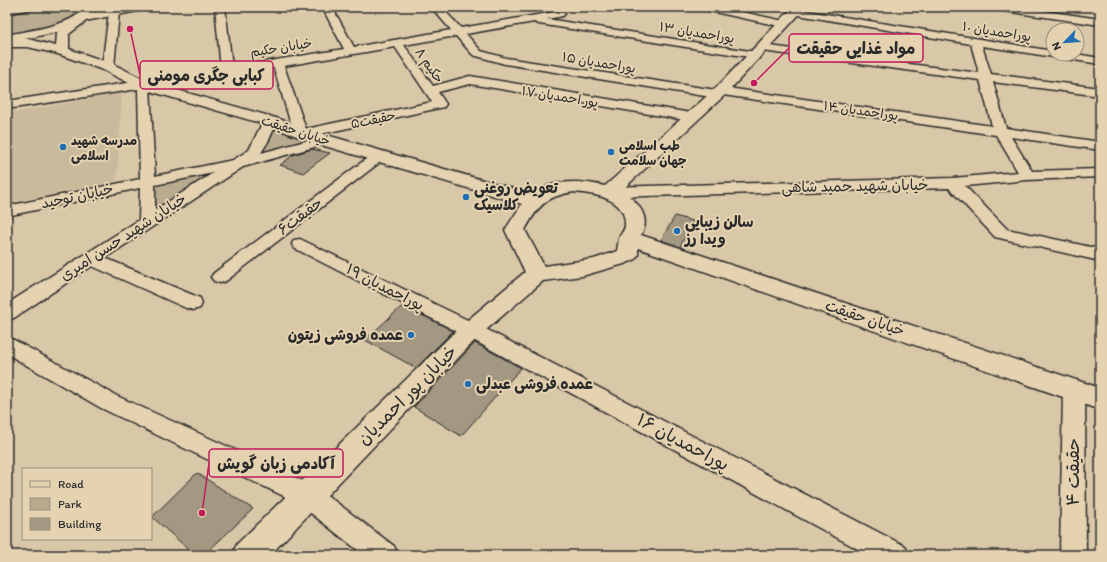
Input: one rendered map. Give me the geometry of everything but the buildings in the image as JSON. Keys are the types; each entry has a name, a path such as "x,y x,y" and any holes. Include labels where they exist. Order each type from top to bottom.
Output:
{"street":[{"path":"7,10 27,7"},
{"path":"7,39 57,28 85,13 114,12 138,7"},
{"path":"220,7 223,23 227,71"},
{"path":"327,7 350,51"},
{"path":"436,7 458,32"},
{"path":"705,7 784,24"},
{"path":"997,7 1100,22"},
{"path":"609,192 719,92 759,52 798,9"},
{"name":"پوراحمدیان ۱۰","path":"798,9 976,42 1045,53"},
{"name":"خیابان حکیم","path":"7,105 278,64 396,42 529,20 555,10"},
{"path":"108,67 114,12"},
{"path":"62,51 63,33 85,13"},
{"name":"پوراحمدیان ۱۳","path":"529,20 634,36 759,52 1100,92"},
{"name":"پوراحمدیان ۱۵","path":"458,32 477,53 505,61 719,92"},
{"name":"خیابان حقیقت","path":"7,43 28,42 62,51 108,67 144,84 270,121 324,140 533,201"},
{"name":"حکیم ۸","path":"396,42 440,104"},
{"path":"976,42 1000,130 1027,176"},
{"name":"پوراحمدیان ۱۰","path":"1085,59 1100,61"},
{"path":"278,64 290,99 304,132"},
{"name":"پور احمدیان ۱۷","path":"431,90 470,80 691,117"},
{"path":"144,84 148,181 147,221"},
{"name":"پوراحمدیان ۱۴","path":"719,92 1000,130 1100,146"},
{"name":"حقیقت۵","path":"304,132 440,104"},
{"path":"240,163 255,150 262,140 270,121"},
{"path":"240,163 324,140"},
{"name":"حقیقت۶","path":"220,277 379,156"},
{"name":"خیابان توحید","path":"7,211 240,163"},
{"name":"خیابان شهید حسن امیری","path":"7,313 147,221 240,163"},
{"name":"خیابان شهید حمید شاهی","path":"609,192 953,183 1027,176 1100,173"},
{"path":"953,183 1001,233 1100,255"},
{"path":"574,186 590,187 609,192 619,197 629,206 635,216 635,228 629,238 627,255 611,263 537,274 515,230 533,201 551,191 574,186"},
{"name":"خیابان حقیقت","path":"629,238 1100,399"},
{"name":"پوراحمدیان ۱۹","path":"300,244 471,330"},
{"path":"90,258 194,303"},
{"name":"خیابان پور احمدیان","path":"248,555 471,330 537,274"},
{"name":"پوراحمدیان ۱۶","path":"471,330 896,555"},
{"path":"7,345 109,402 307,495 385,555"},
{"name":"حقیقت ۴","path":"1073,555 1074,390"}],"shaded area":[{"name":"مدرسه شهید اسلامی","path":"122,93 117,181 7,203 7,114"}],"green space":[{"path":"41,7 76,7 79,12 62,22 44,29 7,37 7,13"},
{"path":"270,122 321,140 242,162"},
{"path":"234,165 149,218 150,182"}],"place":[{"name":"کبابی جگری مومنی","path":"130,29"},
{"name":"مواد غذایی حقیقت","path":"754,83"},
{"name":"مدرسه شهید اسلامی","path":"63,147"},
{"name":"طب اسلامی جهان سلامت","path":"611,152"},
{"name":"تعویض روغنی کلاسیک","path":"466,197"},
{"name":"سالن زیبایی ویدا رز","path":"677,231"},
{"name":"عمده فروشی زیتون","path":"411,335"},
{"name":"عمده فروشی عبدلی","path":"468,384"},
{"name":"آکادمی زبان گویش","path":"202,513"}]}
